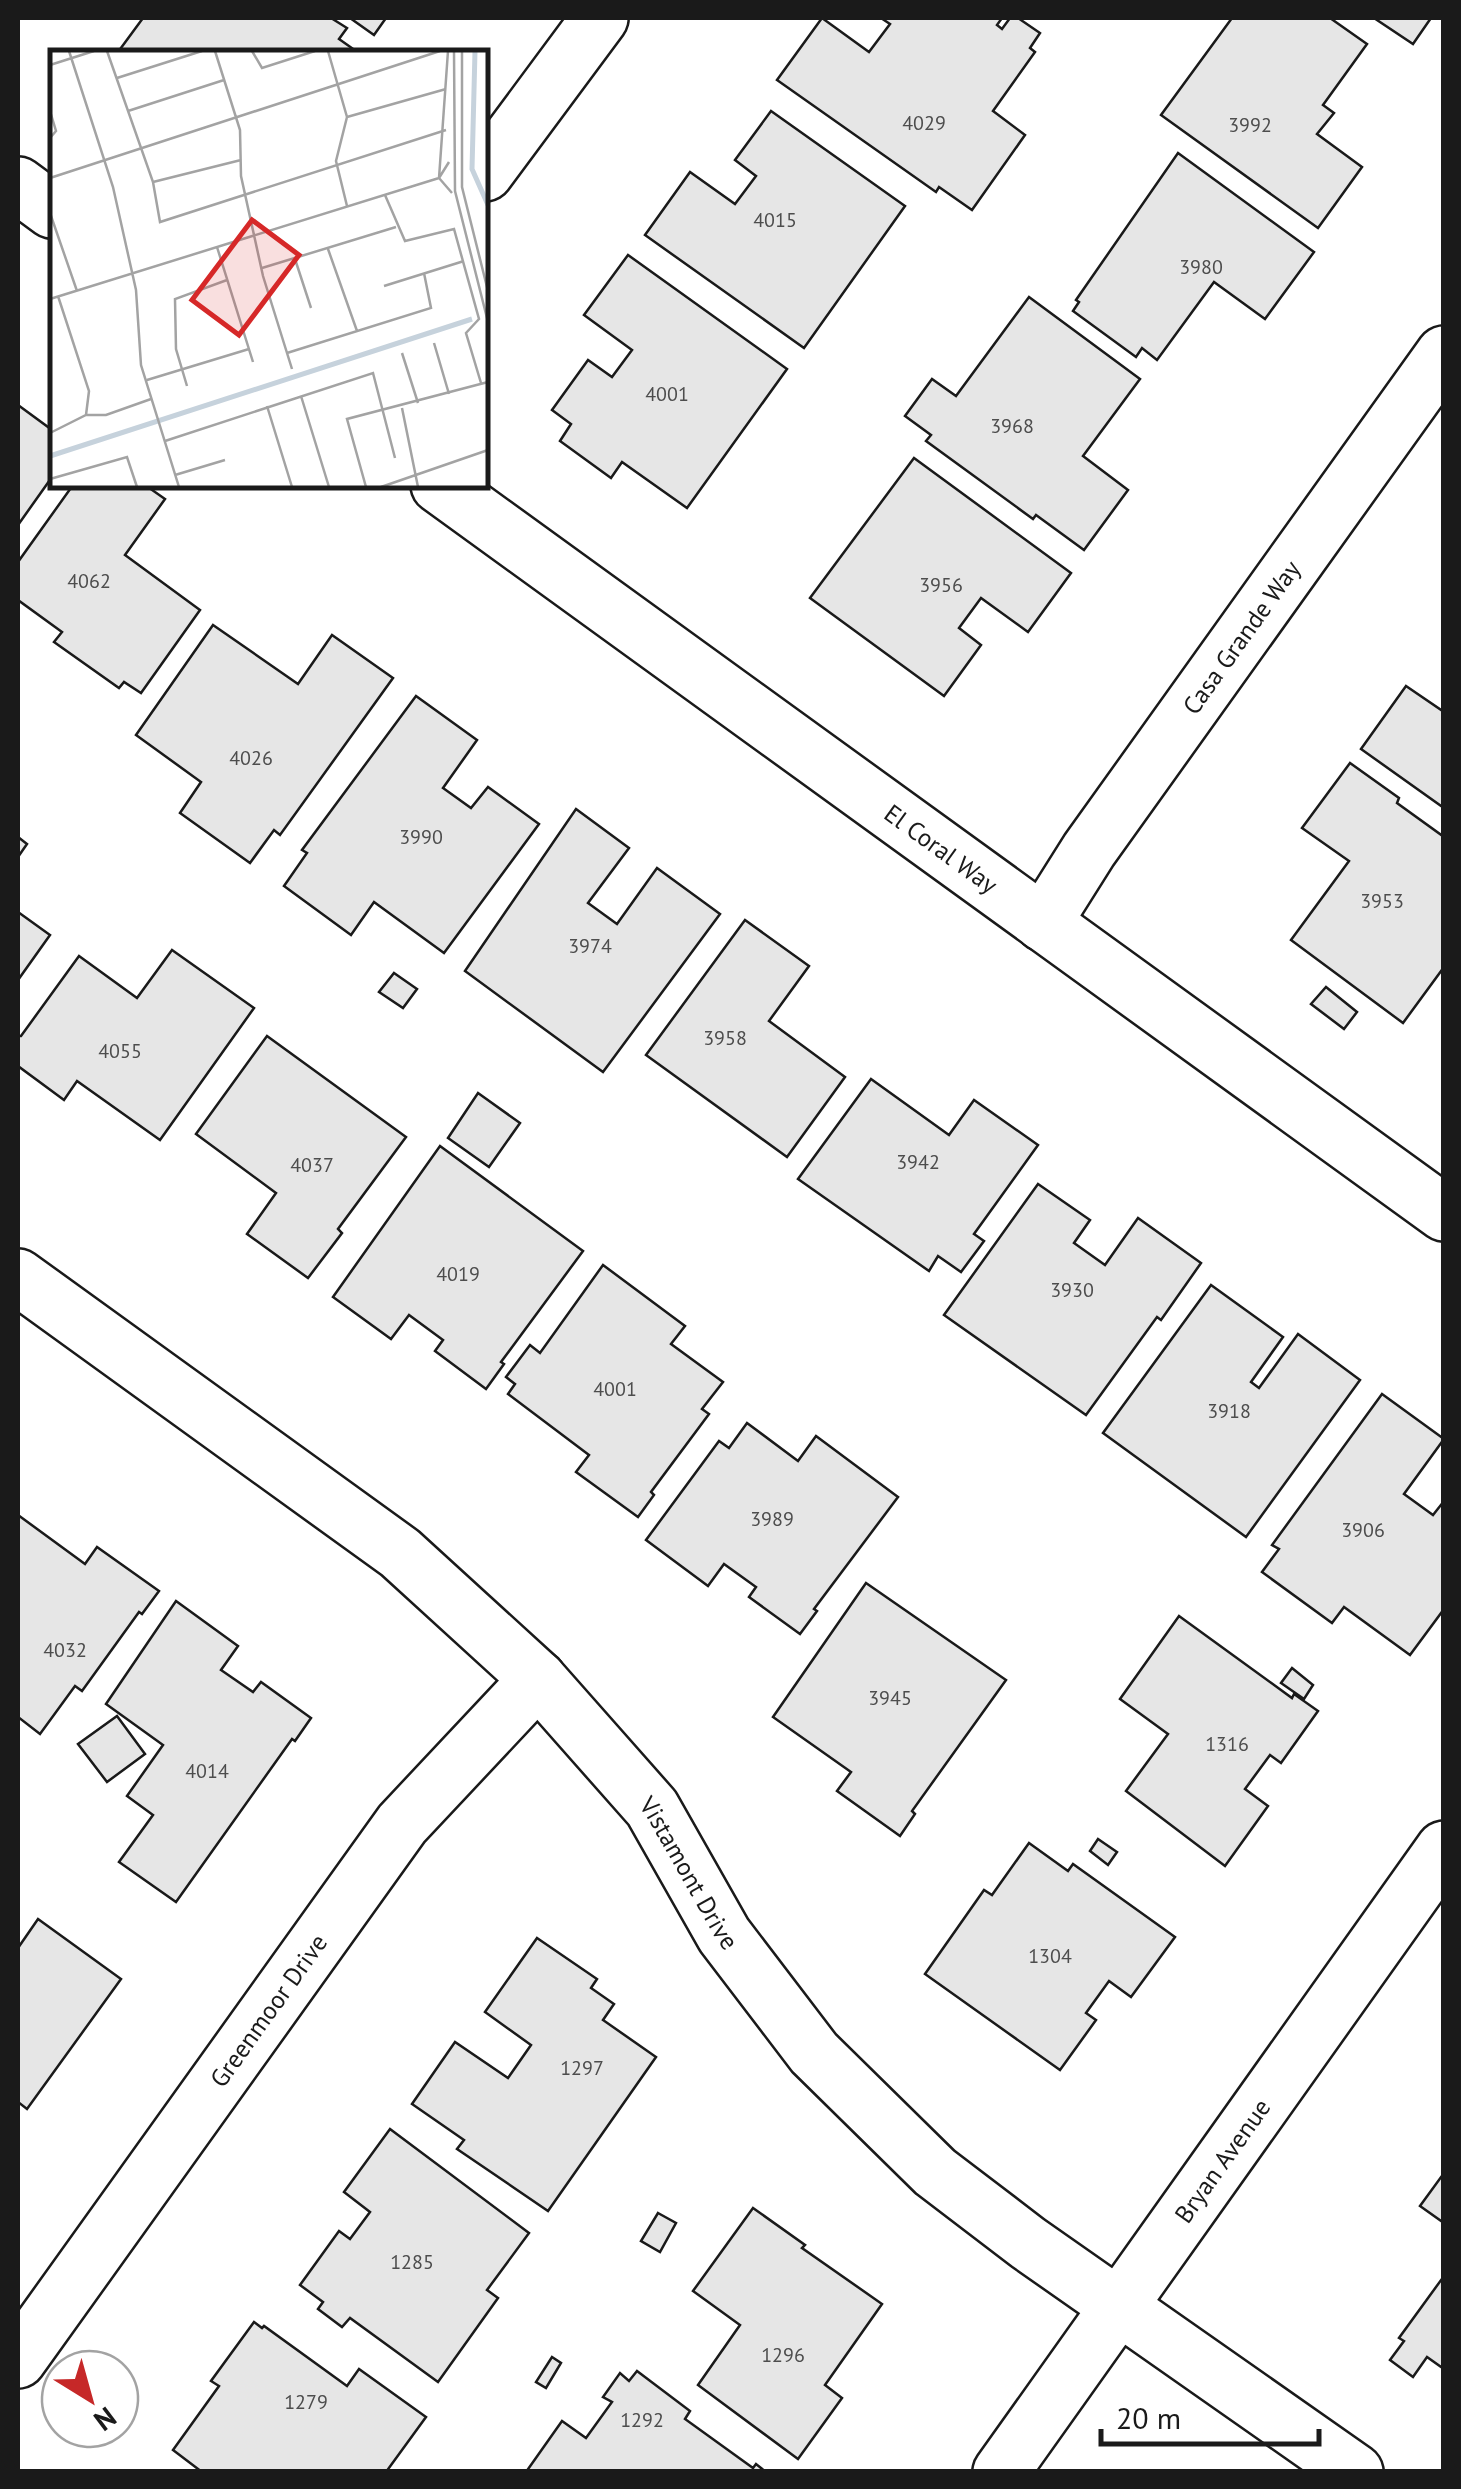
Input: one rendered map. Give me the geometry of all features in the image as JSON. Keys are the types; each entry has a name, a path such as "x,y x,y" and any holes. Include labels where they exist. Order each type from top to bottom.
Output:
{"street":[{"path":"488,169 600,18"},
{"path":"18,185 50,209"},
{"name":"Casa Grande Way","path":"1043,924 1089,850 1444,354"},
{"name":"El Coral Way","path":"443,488 1444,1213"},
{"name":"Vistamont Drive","path":"18,1277 400,1553 538,1679 652,1808 724,1935 814,2053 935,2172 1028,2243 1356,2472"},
{"name":"Greenmoor Drive","path":"20,2349 402,1824 538,1679"},
{"name":"Bryan Avenue","path":"1002,2472 1444,1848"}],"building":[{"path":"143,18 331,18 347,28 339,39 355,50 119,50"},
{"path":"350,18 386,18 374,35"},
{"path":"822,18 869,52 890,24 881,18 1002,18 997,25 1002,29 1010,18 1018,18 1040,33 1030,48 1035,52 993,111 1025,135 972,210 939,187 936,192 777,80"},
{"path":"1232,18 1330,18 1367,44 1323,105 1334,113 1317,134 1362,167 1318,228 1161,115"},
{"path":"1374,18 1431,18 1413,44"},
{"path":"771,111 905,206 804,348 645,235 690,172 735,204 756,176 735,160"},
{"path":"1178,153 1314,252 1265,319 1214,282 1157,360 1142,348 1136,357 1073,311 1079,302 1076,300"},
{"path":"628,255 787,369 687,508 622,462 611,478 560,441 571,424 552,410 588,360 612,377 632,350 584,315"},
{"path":"1029,297 1140,379 1083,456 1128,490 1084,550 1036,515 1033,519 926,441 931,435 905,416 932,379 956,396"},
{"path":"18,405 50,429 50,480 18,525"},
{"path":"914,458 1071,573 1028,632 981,598 959,628 981,645 944,696 810,598"},
{"path":"71,488 149,488 165,499 125,555 200,610 141,693 124,682 119,688 54,642 62,632 18,600 18,562"},
{"path":"213,625 298,684 332,635 393,678 280,835 274,830 250,863 180,813 201,782 136,735"},
{"path":"1406,686 1444,712 1444,808 1361,749"},
{"path":"416,696 477,740 443,788 471,808 488,787 539,824 444,953 374,902 351,935 284,886 307,853 302,850"},
{"path":"1350,763 1444,837 1444,967 1403,1023 1291,940 1349,861 1302,828"},
{"path":"576,809 629,848 588,903 617,924 657,868 720,914 603,1072 465,971"},
{"path":"18,837 27,844 18,857"},
{"path":"18,912 50,935 18,980"},
{"path":"745,920 809,966 769,1021 845,1077 787,1157 646,1055"},
{"path":"172,950 254,1008 160,1140 77,1081 64,1100 18,1066 18,1036 79,956 137,998"},
{"path":"394,973 417,989 403,1008 379,992"},
{"path":"1326,987 1357,1012 1344,1029 1311,1004"},
{"path":"267,1036 406,1137 338,1229 342,1233 308,1278 247,1234 276,1193 196,1134"},
{"path":"871,1079 949,1135 974,1100 1038,1145 974,1234 984,1241 961,1272 938,1256 929,1271 798,1179"},
{"path":"478,1093 520,1123 489,1167 448,1138"},
{"path":"440,1146 583,1251 501,1362 504,1364 486,1389 435,1351 443,1340 409,1315 391,1339 333,1297"},
{"path":"1038,1184 1090,1220 1074,1243 1105,1265 1138,1218 1201,1263 1086,1415 944,1315"},
{"path":"603,1265 685,1326 671,1344 723,1382 702,1409 709,1414 651,1492 654,1495 638,1517 576,1472 589,1455 508,1394 515,1384 506,1377 530,1345 540,1353"},
{"path":"1211,1285 1283,1337 1251,1382 1259,1388 1298,1334 1360,1380 1246,1537 1103,1433"},
{"path":"1382,1394 1444,1439 1404,1494 1433,1515 1444,1501 1444,1609 1410,1655 1344,1607 1332,1623 1262,1572 1279,1549 1272,1545"},
{"path":"747,1423 798,1461 816,1436 898,1497 814,1609 817,1611 800,1634 749,1597 756,1587 724,1564 708,1586 646,1540 719,1441 729,1448"},
{"path":"18,1515 85,1564 97,1547 159,1591 142,1614 139,1612 82,1691 75,1686 40,1734 18,1717"},
{"path":"866,1583 1006,1680 912,1811 915,1814 900,1836 837,1791 851,1772 773,1717"},
{"path":"176,1601 238,1646 221,1670 253,1692 261,1682 311,1718 176,1902 119,1862 153,1815 127,1796 163,1745 106,1704"},
{"path":"1179,1616 1292,1698 1294,1694 1318,1711 1281,1763 1270,1755 1245,1789 1268,1806 1225,1866 1126,1791 1168,1734 1120,1699"},
{"path":"1292,1668 1313,1685 1304,1699 1281,1683"},
{"path":"117,1716 145,1754 107,1782 78,1744"},
{"path":"1098,1839 1117,1852 1108,1865 1090,1851"},
{"path":"1029,1843 1068,1871 1073,1864 1175,1937 1131,1997 1109,1981 1086,2013 1096,2020 1060,2070 925,1974 984,1890 992,1895"},
{"path":"38,1919 121,1979 27,2109 18,2102 18,1948"},
{"path":"537,1938 597,1979 591,1988 614,2004 603,2020 656,2057 548,2211 457,2149 464,2140 412,2104 455,2042 508,2078 531,2045 485,2012"},
{"path":"390,2129 529,2233 487,2290 498,2298 438,2382 350,2318 342,2327 318,2309 323,2302 300,2285 339,2231 350,2239 370,2212 344,2192"},
{"path":"1444,2173 1444,2223 1420,2206"},
{"path":"753,2208 882,2304 825,2385 842,2398 798,2459 698,2385 740,2325 693,2291"},
{"path":"658,2213 676,2223 660,2252 641,2241"},
{"path":"1444,2276 1444,2369 1427,2357 1413,2377 1390,2360 1404,2341 1399,2338"},
{"path":"254,2322 347,2386 359,2369 426,2417 386,2472 202,2472 173,2450 219,2386 211,2381"},
{"path":"552,2357 561,2363 546,2388 536,2382"},
{"path":"637,2371 690,2411 685,2419 753,2468 756,2464 766,2472 526,2472 562,2421 586,2438 612,2402 603,2397 620,2373 629,2381"}]}
